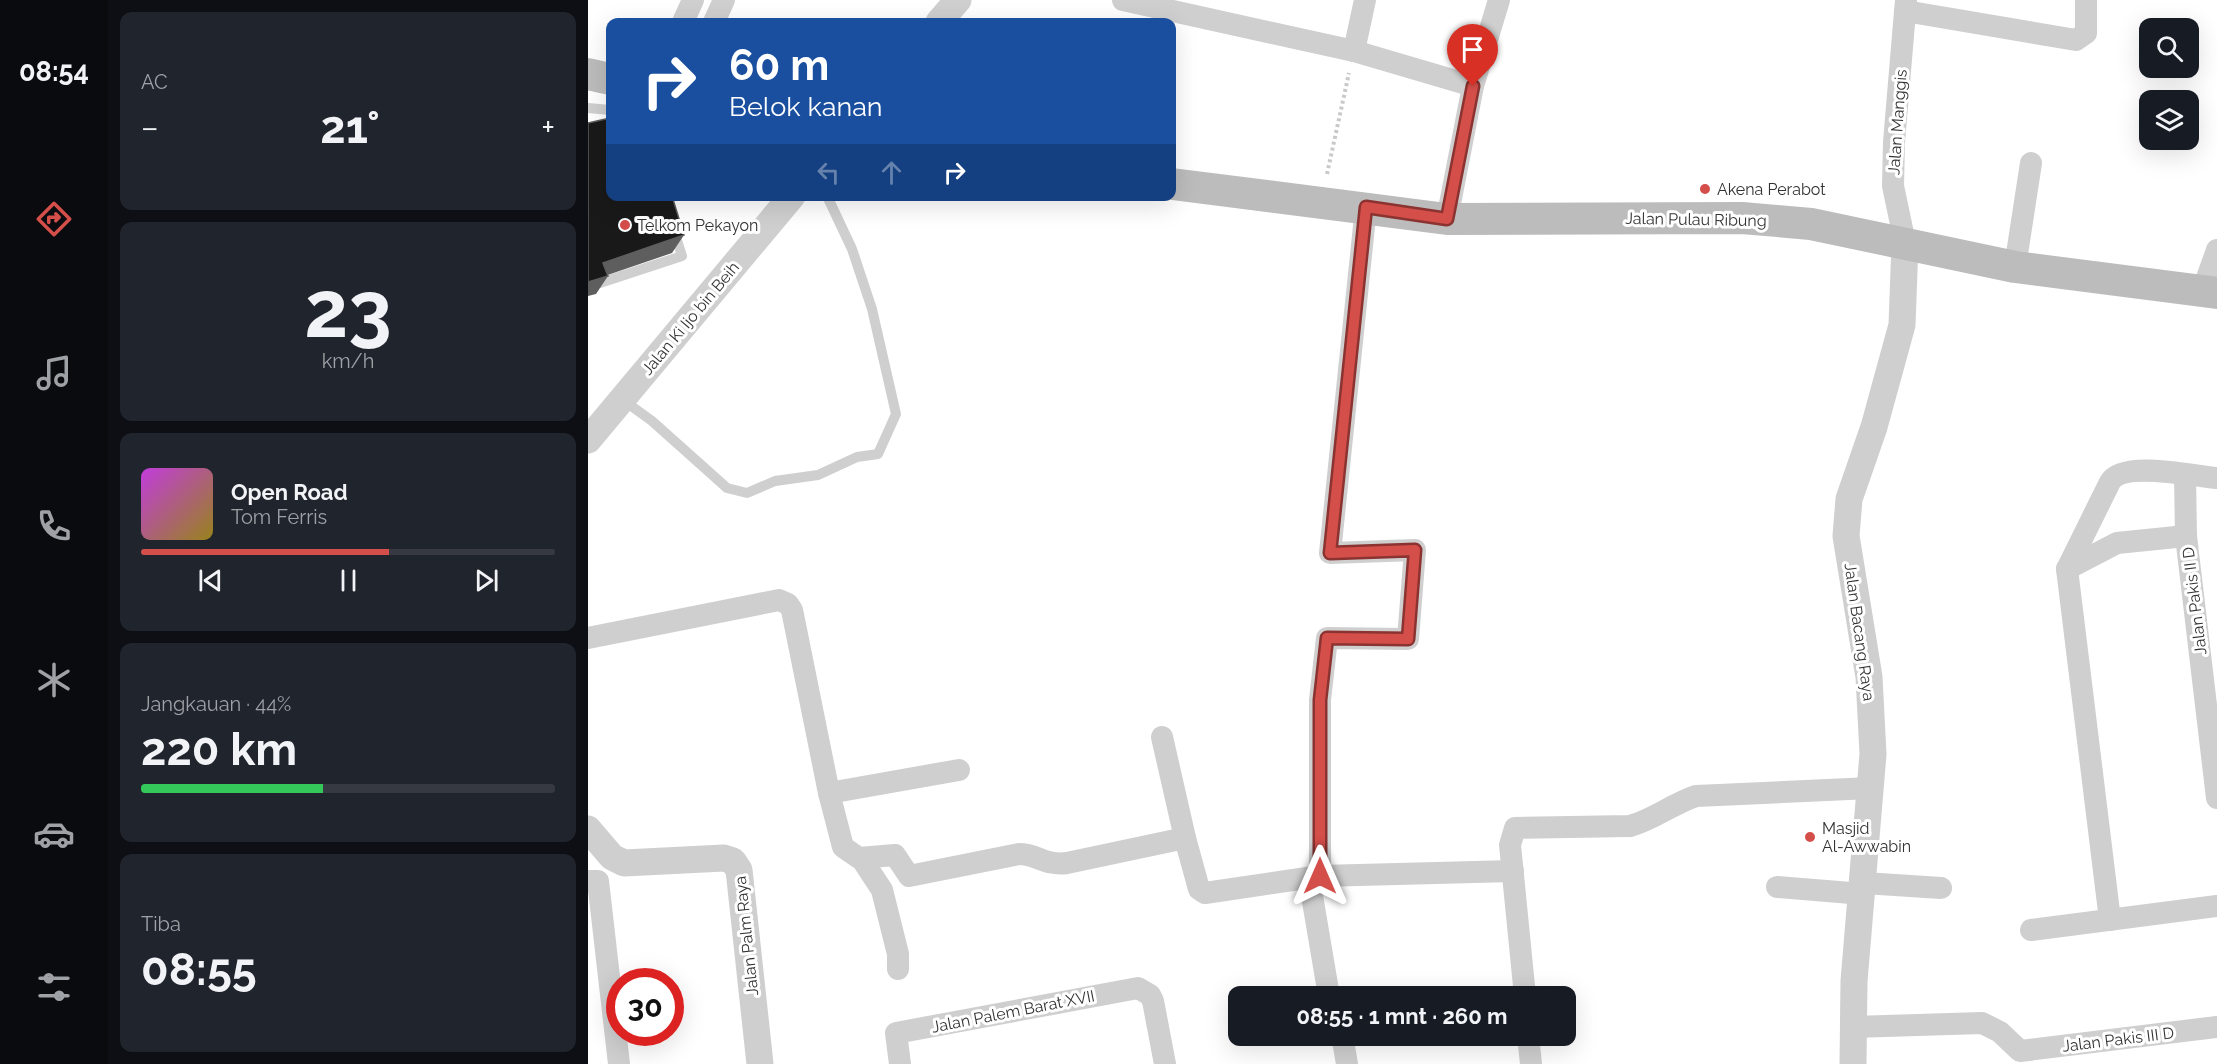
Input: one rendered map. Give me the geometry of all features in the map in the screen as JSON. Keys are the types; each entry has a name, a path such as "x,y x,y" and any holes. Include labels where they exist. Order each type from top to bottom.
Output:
{"main road":[{"path":"588,74 606,78"},
{"name":"Jalan Pulau Ribung","path":"1176,184 1447,219 1742,218 1811,224 2015,267 2210,293"}],"street":[{"path":"685,18 693,0"},
{"path":"716,18 724,0"},
{"path":"942,18 958,0"},
{"path":"1123,0 1191,8 1354,51 1473,86"},
{"path":"1354,51 1365,0"},
{"path":"1447,219 1473,86 1499,0"},
{"path":"1905,5 2076,40 2086,33 2086,0"},
{"name":"Jalan Manggis","path":"1905,5 1893,186 1905,243"},
{"path":"2015,267 2031,163"},
{"name":"Jalan Ki Ijo bin Beih","path":"588,440 788,201"},
{"path":"1328,986 1315,877 1320,700 1327,638 1408,639 1415,550 1330,553 1366,207"},
{"name":"Jalan Bacang Raya","path":"1853,1064 1854,981 1864,889 1871,788 1869,677 1845,536 1849,499 1874,427 1902,325 1905,243"},
{"path":"2210,293 2217,250"},
{"path":"2110,920 2067,569 2112,478 2131,470 2217,478"},
{"name":"Jalan Pakis II D","path":"2185,475 2186,536 2217,798"},
{"path":"2067,569 2117,543 2186,536"},
{"path":"588,638 779,600 788,604 792,609 829,793 843,848 861,858 882,890 898,954 898,969"},
{"path":"1162,737 1185,838 1201,892 1315,877 1513,871"},
{"path":"829,793 959,770"},
{"path":"1524,986 1510,838 1515,828 1521,826 1630,826 1642,823 1676,802 1696,796 1871,788"},
{"name":"Jalan Palm Raya","path":"588,829 612,857 624,863 724,858 733,861 739,870 760,1064"},
{"path":"861,858 891,854 898,858 905,872 915,876 1019,854 1028,854 1050,865 1067,863 1185,838"},
{"path":"593,881 619,1064"},
{"path":"1777,887 1941,888"},
{"path":"2031,930 2217,906"},
{"name":"Jalan Palem Barat XVII","path":"900,1064 896,1033 1138,988 1150,995 1166,1064"},
{"name":"Jalan Pakis III D","path":"1853,1026 1982,1023 2000,1032 2020,1051 2217,1027"},
{"path":"1344,1046 1347,1064"},
{"path":"1529,1046 1531,1064"}],"lane":[{"path":"588,108 606,110"},
{"path":"622,400 652,422 727,488 747,493 775,481 818,475 857,457 878,453 896,414 872,309 852,249 829,201"},
{"path":"593,265 600,283 682,256 669,216"}],"path":[{"path":"1322,202 1354,51"}],"building":[{"name":"Telkom Pekayon","path":"606,119 606,201 674,201 684,235 603,263 608,276 588,282 588,123"}],"place":[{"name":"Akena Perabot","path":"1705,189"},
{"name":"Telkom Pekayon","path":"625,225"},
{"name":"Masjid Al-Awwabin","path":"1810,837"}],"route":[{"path":"1320,876 1320,700 1327,638 1408,639 1415,550 1330,553 1366,207 1447,219 1473,86"}]}
